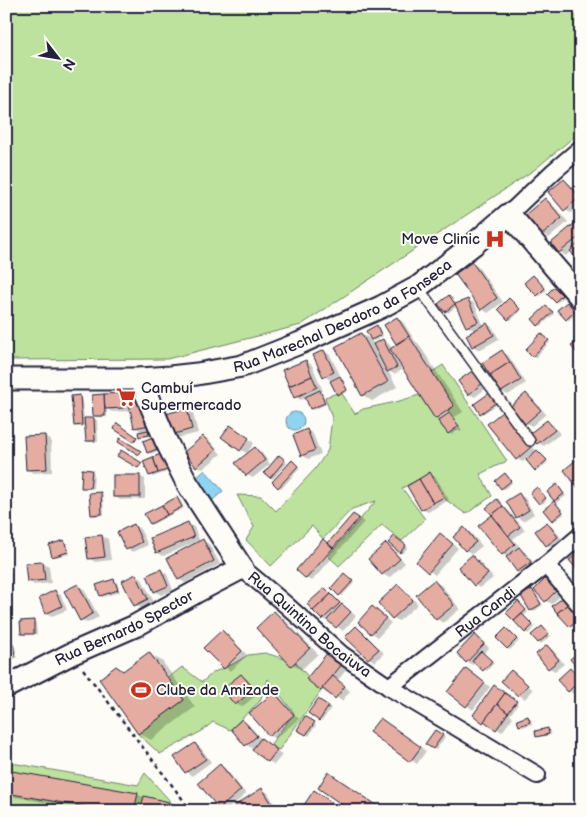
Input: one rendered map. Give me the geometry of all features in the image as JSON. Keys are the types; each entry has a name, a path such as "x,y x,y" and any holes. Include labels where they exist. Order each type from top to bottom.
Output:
{"street":[{"path":"581,148 509,214 581,298"},
{"name":"Rua Marechal Deodoro da Fonseca","path":"6,379 140,379 197,374 242,366 382,307 418,287 474,244 509,214"},
{"name":"Rua Quintino Bocaiuva","path":"140,379 165,439 188,483 242,568 286,604 341,654 389,687 537,775"},
{"name":"Rua Candi","path":"389,687 581,535"},
{"path":"546,564 581,606"},
{"name":"Rua Bernardo Spector","path":"6,687 71,654 135,626 242,568"}],"lane":[{"path":"418,287 530,441"}],"path":[{"path":"71,654 184,800 190,811"}],"green space":[{"path":"6,6 581,6 581,131 534,170 301,325 167,359 6,360"},
{"path":"443,365 507,461 480,474 492,496 466,514 446,500 430,473 402,488 425,519 402,541 382,525 339,566 328,556 376,501 352,509 323,539 312,526 271,566 246,540 254,527 237,495 261,496 276,511 316,468 328,450 332,418 325,397 341,392 355,414 363,409 419,395 445,430 461,430 426,376"},
{"path":"265,653 295,662 321,691 279,750 270,745 294,713 268,679 260,701 230,730 213,722 202,731 160,754 138,734 184,700 168,678 182,667 202,682 214,672 248,655"},
{"path":"6,762 138,785 145,773 179,811 6,811"}],"water":[{"path":"295,412 301,415 304,421 301,427 295,430 289,427 286,421 289,415"},
{"path":"205,470 223,491 213,500 195,479"}],"building":[{"path":"564,179 580,197 564,211 548,192"},
{"path":"545,198 562,218 542,235 525,215"},
{"path":"575,223 581,230 581,235 559,253 551,243"},
{"path":"581,241 581,263 580,263 570,251"},
{"path":"472,262 497,298 481,310 455,274"},
{"path":"533,275 545,288 537,296 524,283"},
{"path":"554,287 562,295 555,302 547,294"},
{"path":"449,295 455,304 445,312 438,304"},
{"path":"509,298 520,309 508,320 498,309"},
{"path":"468,299 478,322 466,327 455,304"},
{"path":"567,302 575,311 566,320 557,310"},
{"path":"546,306 553,312 538,326 532,319"},
{"path":"397,317 409,336 396,344 384,325"},
{"path":"487,323 494,335 472,347 466,335"},
{"path":"377,325 381,335 371,340 366,331"},
{"path":"361,333 388,382 362,396 335,347"},
{"path":"541,333 549,340 532,357 525,350"},
{"path":"409,336 454,406 435,419 390,349"},
{"path":"581,338 581,358 571,346"},
{"path":"383,339 397,367 387,372 373,344"},
{"path":"324,350 334,372 323,377 313,355"},
{"path":"502,350 510,362 490,375 482,363"},
{"path":"306,360 312,376 289,386 282,370"},
{"path":"510,362 521,380 501,392 490,375"},
{"path":"475,369 484,382 468,395 458,381"},
{"path":"312,376 317,387 294,398 289,386"},
{"path":"340,376 347,390 337,395 330,381"},
{"path":"320,390 325,403 310,409 305,397"},
{"path":"491,392 497,402 480,414 474,404"},
{"path":"123,393 123,408 105,409 104,394"},
{"path":"526,393 541,410 525,424 511,406"},
{"path":"104,394 105,416 93,416 92,395"},
{"path":"80,395 82,425 74,426 71,396"},
{"path":"144,396 150,425 134,428 128,399"},
{"path":"187,408 192,429 171,435 166,414"},
{"path":"502,412 531,447 516,460 487,424"},
{"path":"449,413 459,426 448,434 438,421"},
{"path":"84,418 94,418 95,441 86,441"},
{"path":"547,420 555,430 537,444 529,434"},
{"path":"117,423 137,437 134,442 114,429"},
{"path":"230,425 249,438 240,451 221,437"},
{"path":"307,429 315,450 301,456 293,435"},
{"path":"148,430 149,435 139,437 138,432"},
{"path":"45,435 47,469 26,470 24,436"},
{"path":"155,436 160,448 147,453 143,441"},
{"path":"203,436 216,450 196,467 184,452"},
{"path":"120,438 141,451 139,455 118,442"},
{"path":"255,447 265,460 246,476 235,463"},
{"path":"121,450 142,463 138,468 117,456"},
{"path":"537,450 547,460 535,471 526,460"},
{"path":"164,453 170,469 158,473 153,457"},
{"path":"279,455 285,460 270,478 264,473"},
{"path":"153,457 158,473 149,476 143,461"},
{"path":"577,459 581,464 581,486 578,488 564,470"},
{"path":"292,460 298,466 278,488 272,482"},
{"path":"82,469 92,470 90,488 81,488"},
{"path":"430,472 444,497 433,503 419,479"},
{"path":"505,473 511,481 501,489 495,481"},
{"path":"113,475 140,475 140,497 113,497"},
{"path":"419,479 433,503 421,510 407,486"},
{"path":"557,484 564,494 554,501 547,492"},
{"path":"537,487 546,498 539,504 530,493"},
{"path":"101,492 102,514 91,515 89,493"},
{"path":"519,493 529,510 516,518 506,501"},
{"path":"177,497 182,507 167,515 162,505"},
{"path":"497,499 503,506 492,515 486,508"},
{"path":"554,501 563,512 552,521 543,510"},
{"path":"162,505 167,515 150,524 144,514"},
{"path":"503,506 520,527 508,536 492,515"},
{"path":"353,514 359,518 333,548 328,543"},
{"path":"492,515 515,544 502,555 478,526"},
{"path":"188,522 194,537 156,553 150,538"},
{"path":"547,522 558,537 546,546 535,531"},
{"path":"134,524 142,542 126,550 117,532"},
{"path":"464,527 476,542 465,551 453,537"},
{"path":"440,533 453,544 428,573 416,562"},
{"path":"102,535 105,557 88,559 85,537"},
{"path":"394,536 406,545 400,553 388,543"},
{"path":"203,539 214,561 178,580 167,558"},
{"path":"323,539 333,548 306,579 296,570"},
{"path":"64,540 68,552 52,557 49,545"},
{"path":"386,543 400,559 382,575 368,559"},
{"path":"519,547 531,562 517,572 506,557"},
{"path":"581,550 581,571 579,572 569,560"},
{"path":"472,555 488,574 474,586 458,567"},
{"path":"43,562 45,580 27,582 25,563"},
{"path":"161,569 168,586 154,592 147,575"},
{"path":"344,573 353,581 339,596 331,588"},
{"path":"136,574 148,599 134,606 122,581"},
{"path":"547,577 558,589 545,602 534,590"},
{"path":"114,579 118,590 100,596 96,585"},
{"path":"434,580 454,605 436,620 416,595"},
{"path":"78,584 93,613 80,621 64,591"},
{"path":"398,584 413,600 392,619 378,603"},
{"path":"325,588 331,594 313,611 307,604"},
{"path":"532,589 541,604 530,611 521,596"},
{"path":"55,590 62,606 45,614 39,598"},
{"path":"331,594 340,603 322,620 313,611"},
{"path":"565,596 570,602 557,613 552,606"},
{"path":"518,601 526,610 514,621 506,613"},
{"path":"342,604 351,612 336,628 327,620"},
{"path":"568,604 579,619 570,627 557,613"},
{"path":"372,606 386,618 371,634 358,622"},
{"path":"274,611 310,648 291,666 256,628"},
{"path":"522,614 533,625 525,633 514,621"},
{"path":"34,620 34,634 21,634 20,621"},
{"path":"356,626 379,649 368,659 345,637"},
{"path":"542,626 549,634 538,643 531,635"},
{"path":"506,628 517,639 507,649 496,638"},
{"path":"222,630 242,651 224,669 203,648"},
{"path":"475,634 484,644 466,663 457,653"},
{"path":"13,643 15,657 6,659 6,645"},
{"path":"547,645 559,660 548,669 536,654"},
{"path":"581,650 581,669 579,670 570,659"},
{"path":"481,651 492,661 483,671 472,661"},
{"name":"Clube da Amizade","path":"149,652 184,700 138,734 99,679 116,666 123,671"},
{"path":"328,652 342,664 321,691 306,679"},
{"path":"466,668 485,683 466,707 447,692"},
{"path":"570,668 580,680 568,692 557,680"},
{"path":"511,670 528,685 518,696 501,681"},
{"path":"241,674 254,689 235,705 222,689"},
{"path":"333,676 345,686 335,699 322,688"},
{"path":"494,685 505,693 483,723 473,715"},
{"path":"274,692 294,715 269,736 249,713"},
{"path":"505,693 517,701 508,713 497,704"},
{"path":"318,699 329,706 319,721 308,713"},
{"path":"497,704 508,713 496,730 484,721"},
{"path":"305,716 315,722 306,735 297,730"},
{"path":"528,716 530,722 519,726 517,720"},
{"path":"380,718 421,747 410,762 369,732"},
{"path":"242,719 257,736 245,746 231,729"},
{"path":"548,728 549,734 536,737 535,731"},
{"path":"435,730 443,735 433,749 425,744"},
{"path":"261,738 277,750 268,762 252,750"},
{"path":"195,743 206,759 185,773 174,757"},
{"path":"220,764 241,790 219,809 198,783"},
{"path":"6,770 138,793 134,811 109,811 6,793"},
{"path":"328,772 378,806 375,811 351,811 318,788"},
{"path":"262,788 274,807 268,811 237,811 234,806"},
{"path":"314,790 344,811 307,811 302,808"},
{"path":"144,796 169,802 167,811 140,811"}],"place":[{"name":"Move Clinic","path":"495,239"},
{"name":"Cambuí Supermercado","path":"126,397"},
{"name":"Clube da Amizade","path":"141,690"}]}
